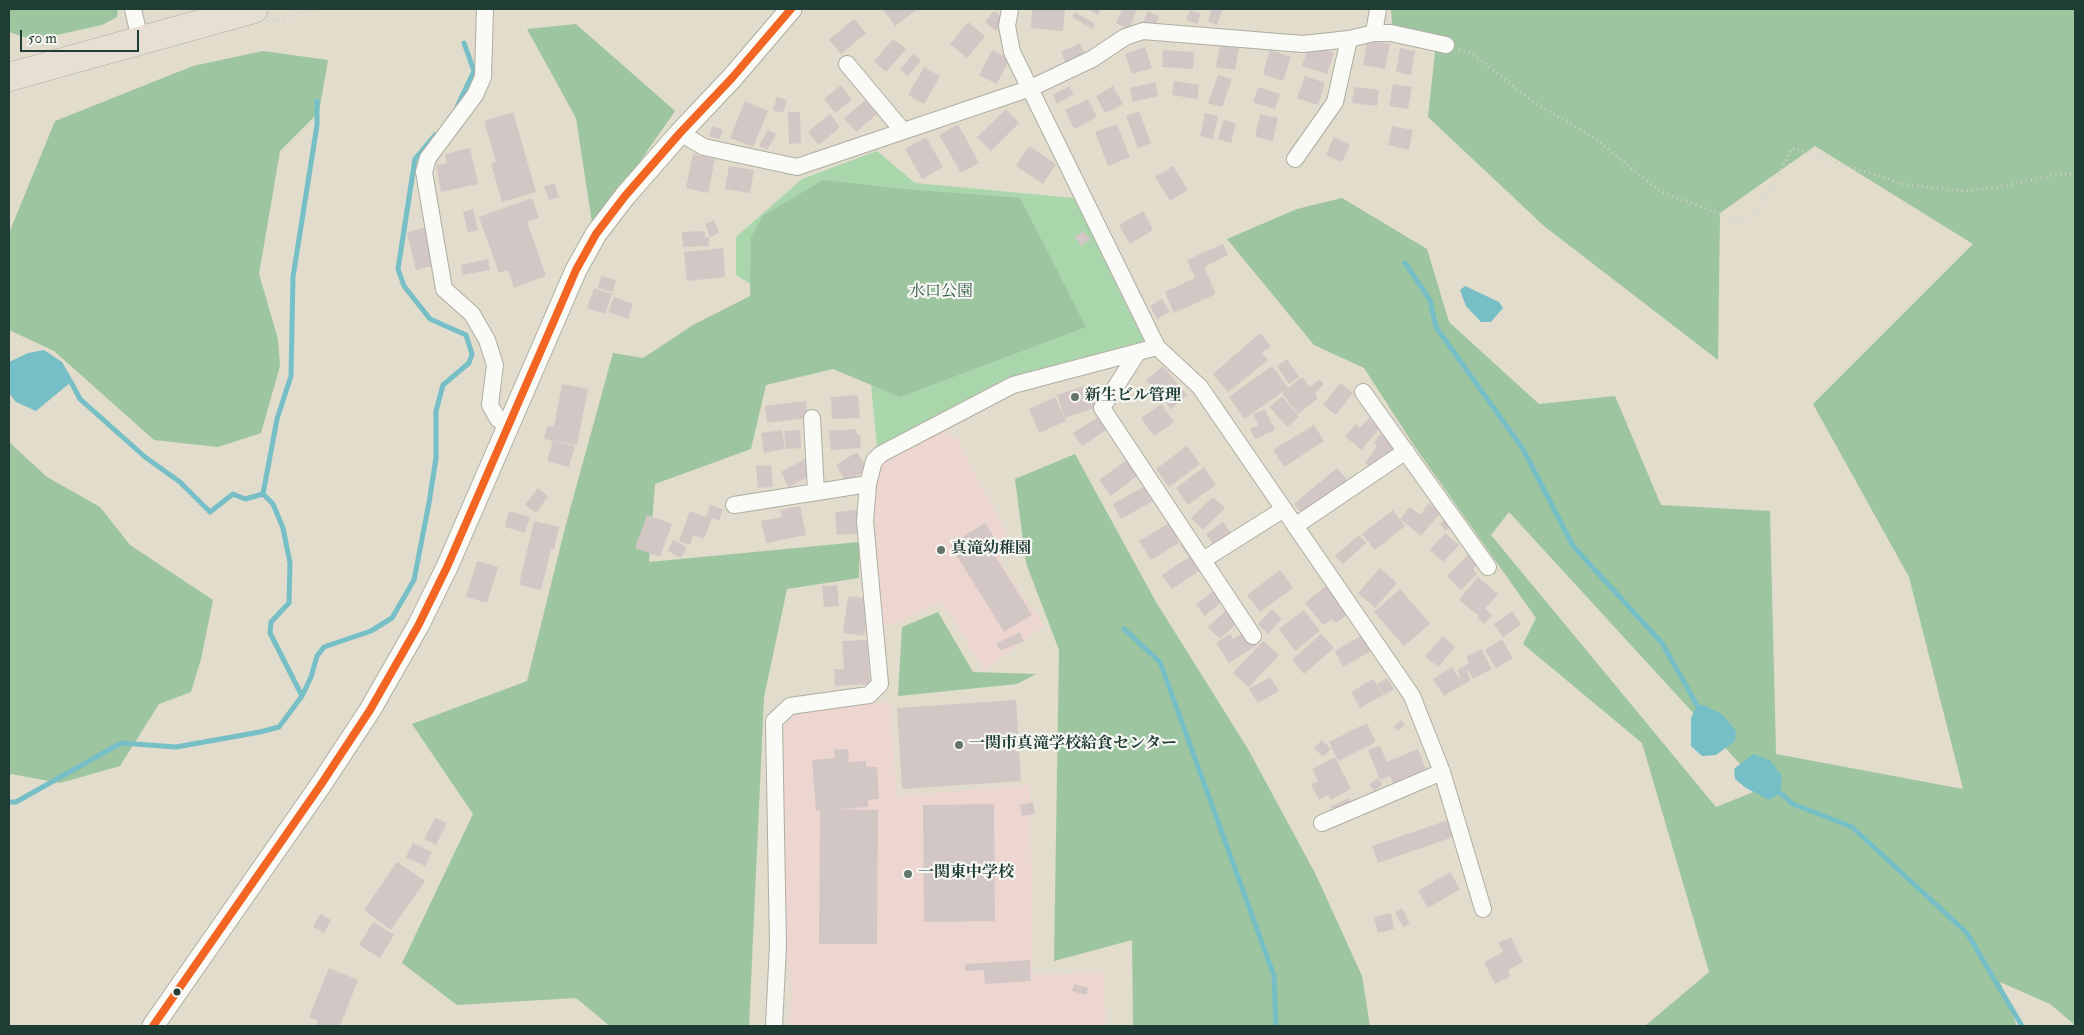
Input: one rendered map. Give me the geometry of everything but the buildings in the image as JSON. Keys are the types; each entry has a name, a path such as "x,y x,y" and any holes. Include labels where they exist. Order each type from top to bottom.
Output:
{"highway":[{"path":"9,78 254,9"}],"street":[{"path":"133,9 140,40"},
{"path":"485,9 483,77 475,95 428,158 424,172 444,289 472,314 487,340 495,365 490,405 498,419 508,426"},
{"path":"153,1026 320,786 370,710 418,626 447,567 576,270 596,234 625,196 738,71 791,9"},
{"path":"1010,9 1007,26 1012,52 1157,347 1200,387 1412,696 1442,772 1483,909"},
{"path":"1374,32 1378,9"},
{"path":"680,133 704,147 797,167 1031,88 1092,59 1125,37 1143,31 1303,44 1349,39 1374,32 1391,33 1446,44"},
{"path":"1295,159 1335,102 1349,39"},
{"path":"847,64 903,131"},
{"path":"774,1026 778,945 774,721 790,706 869,695 880,684 865,521 868,484 874,461 881,454 985,398 1014,385 1157,347"},
{"path":"1138,352 1102,408 1253,636"},
{"path":"1363,392 1488,567"},
{"path":"812,418 816,492"},
{"path":"1295,526 1406,451"},
{"path":"734,505 868,484"},
{"path":"1202,560 1284,509"},
{"path":"1322,823 1442,772"}],"path":[{"path":"1446,44 1474,55 1534,103 1593,137 1661,192 1738,221 1746,220 1756,211 1770,190 1792,148 1903,184 1962,191 1998,187 2059,174 2075,174"}],"shaded area":[{"name":"真滝幼稚園","path":"939,430 958,440 1010,541 999,560 1044,626 984,670 942,601 892,625 883,625 872,480 882,459"},
{"name":"一関東中学校","path":"890,702 897,796 1030,785 1033,975 1103,973 1106,1026 789,1026 792,992 791,970 784,952 784,727 797,712"}],"green space":[{"path":"9,9 118,9 117,17 102,25 34,40 9,32"},
{"path":"1391,9 2075,9 2075,1025 2050,1004 2000,982 2017,1026 1645,1026 1709,972 1642,743 1523,644 1536,618 1415,447 1364,368 1314,345 1227,239 1297,209 1342,198 1427,249 1449,322 1539,404 1615,396 1661,505 1770,511 1776,754 1963,789 1909,577 1813,404 1973,244 1815,146 1720,213 1718,360 1544,226 1428,117 1436,43 1392,24","holes":["1509,512 1762,788 1716,807 1491,535"]},
{"path":"576,24 675,111 593,229 576,118 527,29"},
{"path":"263,51 328,60 319,112 280,151 259,274 278,339 280,366 261,433 218,447 154,440 54,351 9,330 9,233 55,121 193,66"},
{"name":"水口公園","path":"877,151 915,183 1074,198 1144,341 1009,377 877,446 870,374 782,303 736,275 736,237 802,179"},
{"path":"823,180 904,189 1020,198 1086,327 900,397 833,369 766,385 751,449 655,484 649,562 859,542 859,578 787,589 764,697 749,1026 610,1026 576,998 457,1005 402,963 473,814 412,724 527,681 566,524 613,353 643,358 693,325 750,296 751,237 763,216"},
{"path":"9,442 47,477 100,507 130,545 213,600 201,659 191,692 159,704 120,766 60,783 11,774 9,777"},
{"path":"1075,454 1156,602 1248,749 1316,875 1362,976 1370,1026 1133,1026 1132,940 1054,961 1059,650 1026,563 1015,479"},
{"path":"938,612 973,672 1036,674 1017,684 898,696 902,627"}],"water":[{"path":"1465,286 1499,302 1503,308 1491,322 1481,322 1466,306 1460,290"},
{"path":"44,350 62,362 72,379 71,382 36,411 16,402 9,393 9,362 28,353"},
{"path":"1697,705 1704,705 1723,715 1736,731 1735,741 1716,755 1702,756 1691,746 1691,718"},
{"path":"1753,754 1770,760 1782,776 1780,793 1769,800 1746,788 1735,779 1734,769"}],"waterway":[{"path":"457,107 474,71 464,43"},
{"path":"263,494 277,419 291,376 293,277 317,125 317,101"},
{"path":"9,802 16,802 121,743 176,747 279,727 302,696 311,677 317,656 324,647 371,631 392,618 414,580 436,458 436,411 443,385 469,363 472,354 466,335 430,319 404,286 398,269 415,159 435,135"},
{"path":"1405,263 1430,300 1436,327 1523,449 1573,546 1662,643 1697,705"},
{"path":"71,382 80,399 145,457 180,482 210,512 233,494 245,499 263,494 273,504 283,528 290,563 289,603 271,622 270,633 302,696"},
{"path":"1124,629 1160,662 1274,976 1276,1026"},
{"path":"1780,793 1793,804 1852,827 1967,933 2022,1026"}],"transit line":[{"path":"153,1026 320,786 370,710 418,626 447,567 576,270 596,234 625,196 680,133 732,78 791,9"}],"place":[{"name":"新生ビル管理","path":"1075,397"},
{"name":"真滝幼稚園","path":"941,550"},
{"name":"一関市真滝学校給食センター","path":"959,745"},
{"name":"一関東中学校","path":"908,874"}]}
